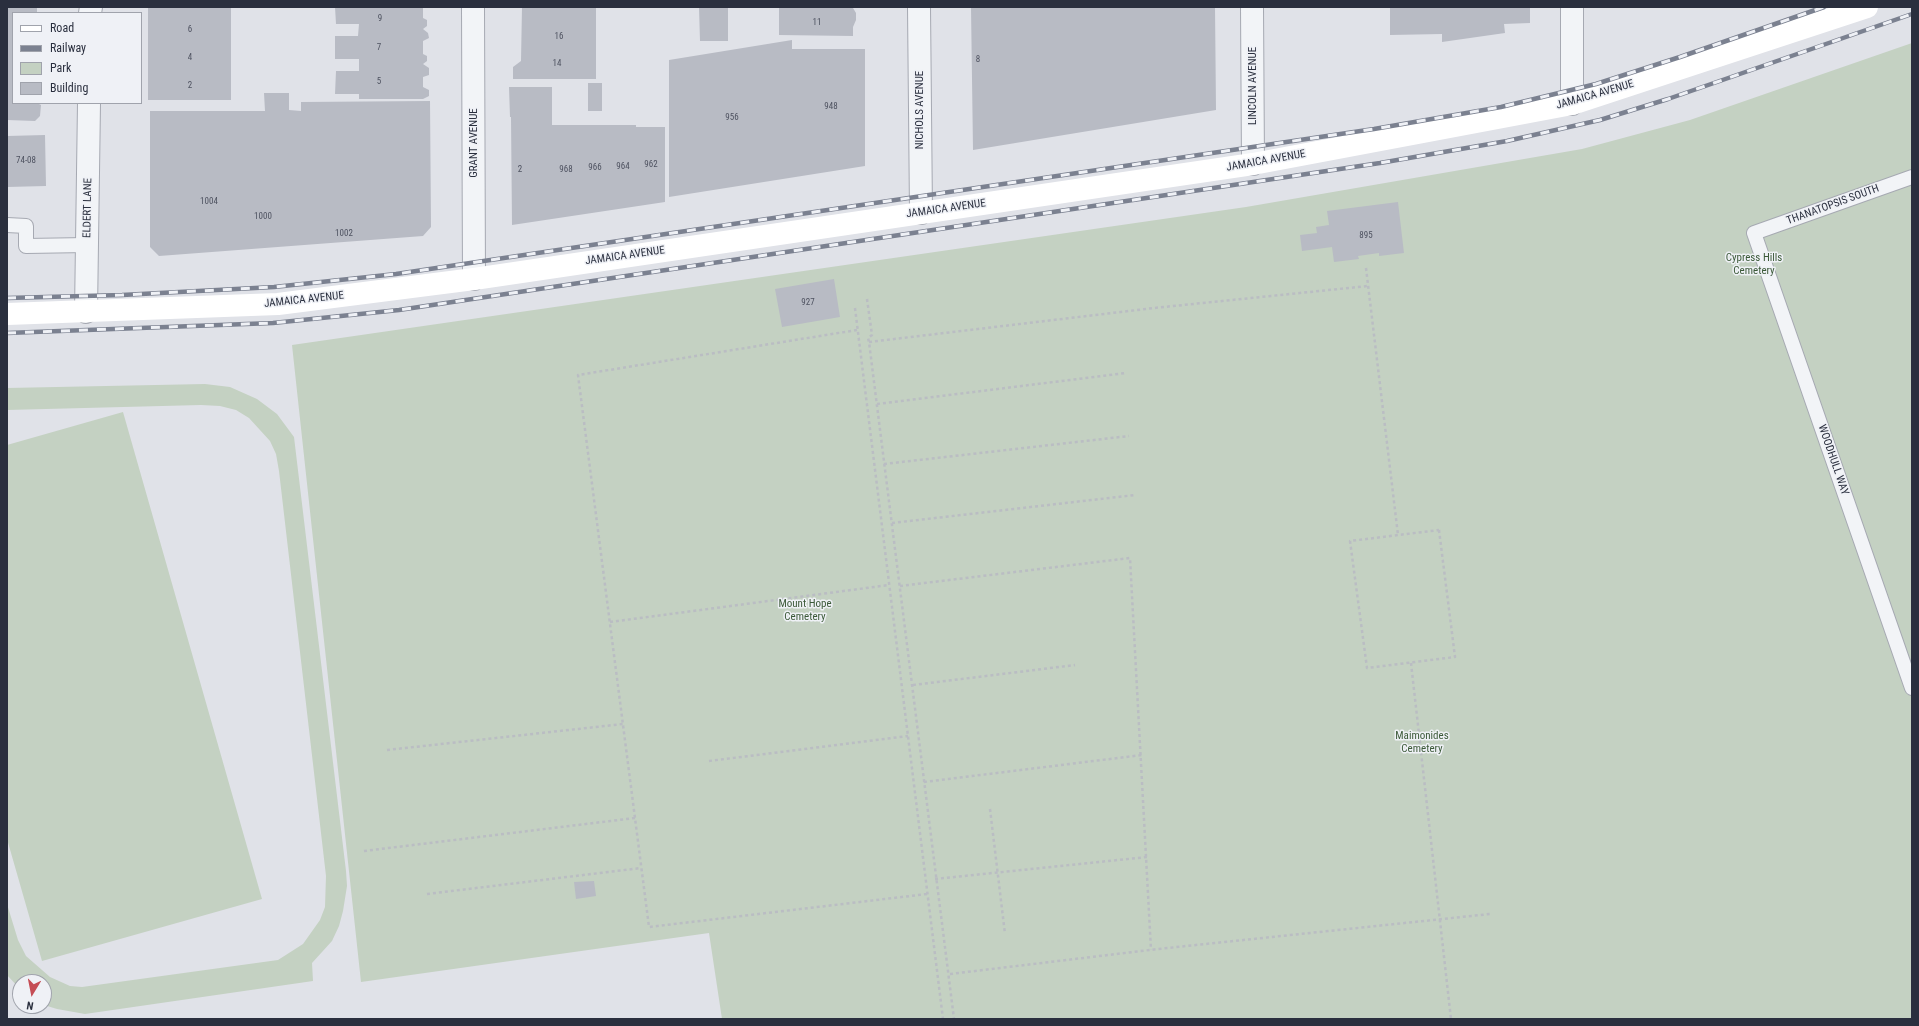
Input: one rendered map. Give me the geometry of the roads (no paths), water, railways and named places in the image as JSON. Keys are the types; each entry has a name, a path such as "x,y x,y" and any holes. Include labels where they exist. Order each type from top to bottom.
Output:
{"main road":[{"name":"JAMAICA AVENUE","path":"7,314 278,304 474,278 1253,164 1572,104 1867,7"}],"street":[{"name":"GRANT AVENUE","path":"473,7 474,278"},
{"name":"NICHOLS AVENUE","path":"919,7 920,213"},
{"name":"LINCOLN AVENUE","path":"1252,7 1253,164"},
{"path":"1572,7 1572,104"},
{"name":"ELDERT LANE","path":"86,312 89,104"}],"lane":[{"name":"THANATOPSIS SOUTH","path":"1754,233 1912,177"},
{"path":"7,225 26,226 26,246 87,245"},
{"name":"WOODHULL WAY","path":"1754,233 1912,688"}],"railway":[{"path":"7,298 122,295 274,287 396,274 1374,129 1501,107 1596,84 1680,57 1824,7"},
{"path":"7,333 273,323 399,310 1380,163 1507,141 1600,120 1668,99 1912,14"}],"park label":[{"name":"Cypress Hills Cemetery","path":"1754,264"},
{"name":"Mount Hope Cemetery","path":"805,610"},
{"name":"Maimonides Cemetery","path":"1422,742"}]}
